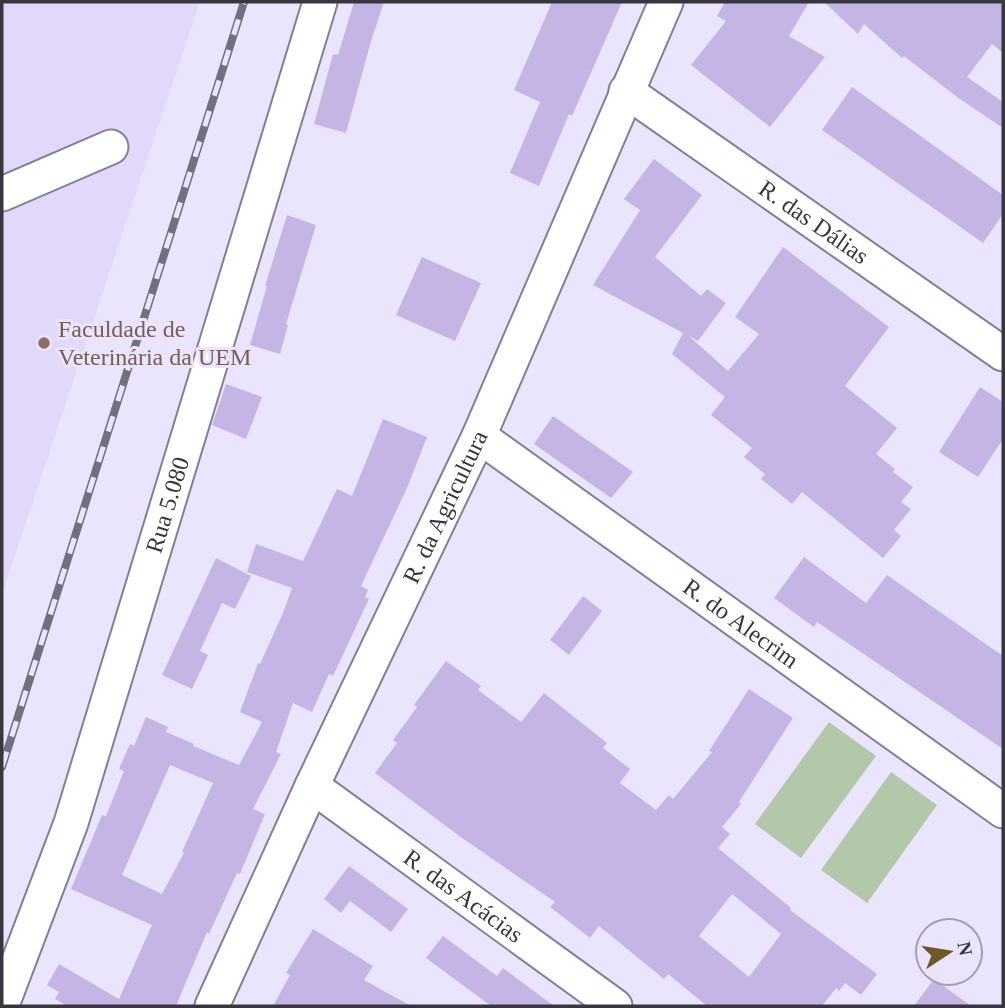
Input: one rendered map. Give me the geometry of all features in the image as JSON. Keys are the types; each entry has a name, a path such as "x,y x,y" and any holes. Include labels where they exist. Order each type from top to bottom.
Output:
{"street":[{"name":"Rua 5.080","path":"2,1005 71,823 320,2"},
{"name":"R. da Agricultura","path":"212,1006 312,786 479,436 666,2"},
{"name":"R. das Dálias","path":"626,91 1003,354"},
{"path":"2,194 111,147"},
{"name":"R. do Alecrim","path":"479,436 1003,811"},
{"name":"R. das Acácias","path":"312,786 615,1006"}],"shaded area":[{"name":"Faculdade de Veterinária da UEM","path":"2,2 200,2 2,594"}],"green space":[{"path":"829,722 876,756 801,858 755,824"},
{"path":"891,772 937,805 867,903 821,870"}],"building":[{"path":"354,2 384,2 346,133 314,124 333,54 338,55"},
{"path":"552,2 622,2 572,116 569,114 539,186 510,173 540,102 514,90"},
{"path":"725,2 809,2 789,36 825,57 770,127 691,65 726,21 717,16"},
{"path":"824,2 1003,2 1003,53 992,44 967,77 1003,102 1003,128 904,56 902,58 864,24 858,34"},
{"path":"852,87 1003,195 1003,214 983,243 822,130"},
{"path":"654,159 702,195 655,257 701,296 707,289 726,303 698,341 689,336 728,371 759,334 735,317 783,247 889,327 845,386 897,428 876,454 895,469 893,472 913,487 901,502 911,509 894,530 901,536 883,558 802,492 792,504 761,479 765,474 744,457 752,448 711,415 725,397 672,354 683,333 593,285 640,210 624,199"},
{"path":"287,215 316,225 286,324 288,325 280,354 250,345"},
{"path":"422,257 481,283 455,341 396,315"},
{"path":"226,384 262,397 246,439 212,425"},
{"path":"980,387 1003,402 1003,439 978,477 939,452"},
{"path":"553,416 633,472 611,498 534,444"},
{"path":"383,419 427,437 407,488 361,586 368,590 365,597 369,599 333,676 329,674 312,712 293,703 276,752 281,754 253,809 265,814 240,874 237,873 209,934 207,932 176,1006 67,1006 55,999 59,992 47,985 59,964 119,999 152,925 71,889 102,815 106,816 124,771 119,769 130,744 134,746 146,717 168,727 166,732 194,744 193,746 239,765 262,722 240,712 258,663 260,664 292,588 247,572 256,544 303,561 337,489 352,496","holes":["170,765 213,783 182,852 184,853 162,894 122,875"]},
{"path":"804,557 866,603 887,575 1003,656 1003,749 817,622 814,627 774,598"},
{"path":"216,558 251,576 235,609 222,603 200,651 208,655 192,689 162,675"},
{"path":"583,596 602,611 569,655 550,640"},
{"path":"446,661 481,686 478,690 521,722 544,693 607,743 603,748 630,769 620,783 656,810 669,795 673,799 712,752 709,751 749,689 793,718 739,802 741,804 722,827 730,834 718,848 791,908 790,910 877,974 861,995 845,983 839,991 836,988 822,1006 707,1006 668,974 664,979 599,926 590,938 550,907 555,902 462,838 375,773 397,743 393,740 417,707 414,705","holes":["732,894 781,934 749,977 699,936"]},
{"path":"349,866 408,909 391,932 350,901 341,913 324,899"},
{"path":"313,929 373,966 364,980 411,1006 273,1006 290,975 286,973"},
{"path":"443,936 497,976 503,968 554,1006 491,1006 426,958"},
{"path":"928,987 945,987 971,1006 914,1006"}],"railway":[{"path":"2,767 244,2"}],"place":[{"name":"Faculdade de Veterinária da UEM","path":"44,343"}]}
